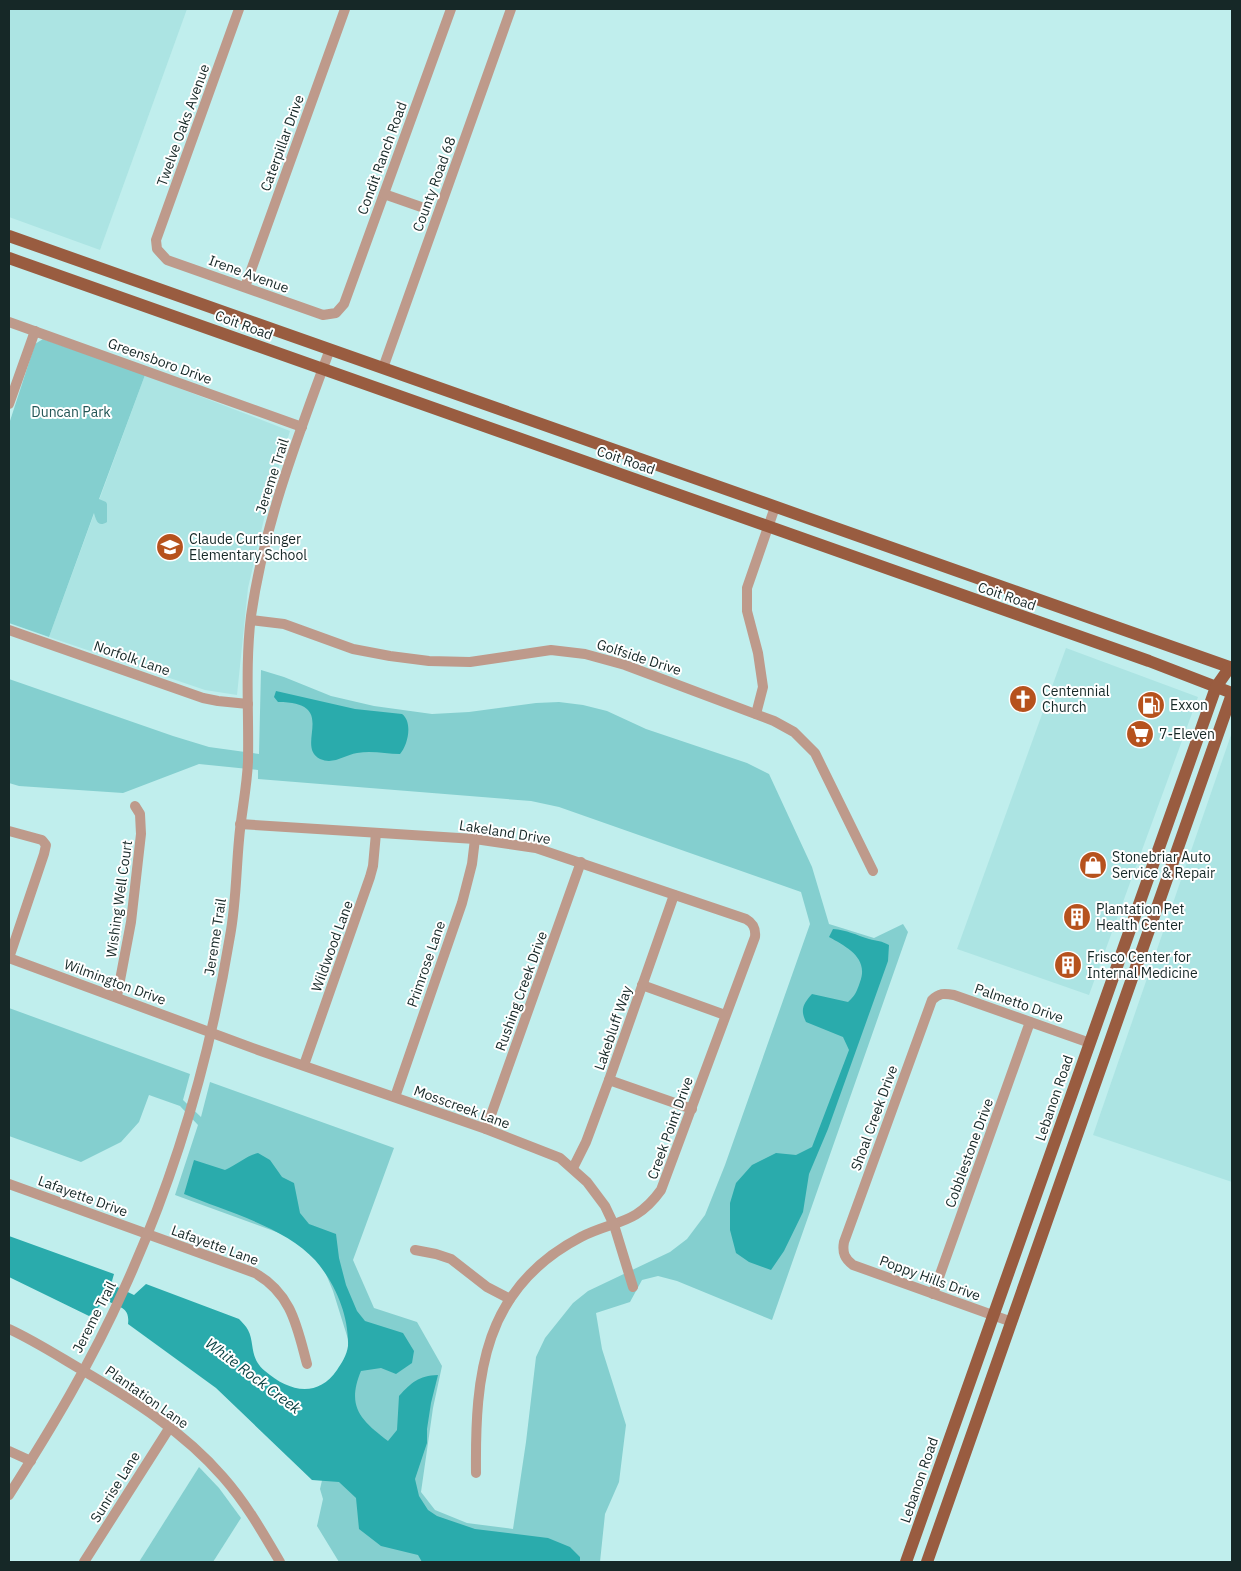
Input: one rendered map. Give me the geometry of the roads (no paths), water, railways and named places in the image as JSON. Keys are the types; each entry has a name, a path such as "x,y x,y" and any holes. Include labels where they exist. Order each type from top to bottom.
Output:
{"main road":[{"name":"Coit Road","path":"9,236 1231,667"},
{"name":"Coit Road","path":"9,258 1232,692"},
{"path":"80,283 87,264"},
{"path":"477,424 484,404"},
{"path":"896,573 903,552"},
{"path":"1053,628 1060,606"},
{"path":"927,1562 1232,692 1231,667"},
{"name":"Lebanon Road","path":"906,1562 1216,687 1231,667"},
{"path":"1166,829 1183,835"},
{"path":"1090,1043 1108,1048"},
{"path":"930,1494 949,1501"}],"street":[{"name":"Twelve Oaks Avenue","path":"157,250 156,240 239,9"},
{"name":"Caterpillar Drive","path":"245,287 345,9"},
{"name":"Condit Ranch Road","path":"335,314 344,304 451,9"},
{"name":"County Road 68","path":"383,368 511,9"},
{"path":"384,194 424,208"},
{"name":"Irene Avenue","path":"157,250 168,260 323,315 335,314"},
{"name":"Greensboro Drive","path":"9,322 302,427"},
{"path":"9,404 35,331"},
{"name":"Jereme Trail","path":"9,1495 83,1371 126,1286 162,1196 191,1110 212,1032 235,901 240,824 248,765 248,657 251,620 259,573 280,491 330,349"},
{"path":"756,714 763,687 758,653 747,611 747,588 775,507"},
{"name":"Golfside Drive","path":"251,620 284,624 353,649 429,661 470,662 551,650 585,654 625,665 774,721 794,732 815,753 873,871"},
{"name":"Norfolk Lane","path":"9,630 203,698 248,704"},
{"name":"Wishing Well Court","path":"116,996 131,922 141,834 140,814 135,806"},
{"name":"Lakeland Drive","path":"240,824 475,839 536,848 746,919 753,924"},
{"path":"9,831 45,842 44,854 9,958"},
{"name":"Wildwood Lane","path":"304,1065 370,878 376,833"},
{"name":"Primrose Lane","path":"395,1097 462,902 472,864 475,839"},
{"name":"Rushing Creek Drive","path":"486,1129 581,862"},
{"name":"Lakebluff Way","path":"573,1168 586,1142 609,1080 674,895"},
{"name":"Creek Point Drive","path":"476,1473 478,1394 483,1364 495,1325 510,1299 525,1280 554,1254 591,1232 614,1225 640,1213 652,1203 662,1190 755,937 753,924"},
{"name":"Wilmington Drive","path":"9,958 212,1032"},
{"path":"642,985 725,1015"},
{"name":"Palmetto Drive","path":"938,994 954,995 1090,1043"},
{"name":"Shoal Creek Drive","path":"844,1254 844,1242 932,1000 938,994"},
{"name":"Cobblestone Drive","path":"933,1294 1030,1022"},
{"name":"Mosscreek Lane","path":"212,1032 486,1129 560,1158 573,1168 606,1206 614,1225 633,1286"},
{"path":"609,1080 692,1109"},
{"name":"Lafayette Drive","path":"9,1184 147,1234"},
{"name":"Lafayette Lane","path":"147,1234 255,1274 271,1284 288,1305 294,1317 308,1364"},
{"path":"415,1250 451,1259 487,1286 510,1299"},
{"name":"Poppy Hills Drive","path":"844,1254 853,1265 1012,1322"},
{"name":"Plantation Lane","path":"9,1330 37,1343 100,1380 170,1427 201,1454 223,1477 249,1512 277,1561"},
{"name":"Sunrise Lane","path":"84,1562 170,1427"},
{"path":"9,1451 31,1461"}],"water":[{"path":"276,691 355,709 402,714 408,728 403,750 400,754 363,752 330,761 320,759 313,753 311,745 312,717 307,709 297,704 278,702 274,697"},
{"path":"833,929 889,945 888,961 828,1129 809,1174 803,1212 784,1251 771,1270 749,1262 736,1253 730,1230 730,1203 736,1183 752,1165 776,1153 796,1155 812,1147 849,1050 843,1037 806,1022 803,1014 806,1001 812,994 848,1002 857,991 862,974 859,960 849,949 829,937"},
{"name":"White Rock Creek","path":"258,1153 270,1160 282,1177 294,1183 300,1213 309,1224 336,1234 339,1258 346,1285 357,1311 365,1321 403,1333 414,1351 412,1363 396,1374 381,1368 361,1371 355,1394 359,1412 364,1419 388,1441 397,1430 399,1396 416,1381 438,1375 431,1403 427,1443 415,1479 419,1496 428,1510 437,1516 475,1529 548,1538 570,1547 580,1557 580,1562 422,1562 418,1555 381,1546 359,1529 356,1498 339,1482 312,1480 216,1388 128,1324 128,1315 124,1309 108,1301 103,1303 89,1316 9,1277 9,1236 114,1274 113,1285 134,1295 146,1284 239,1319 248,1330 254,1356 265,1371 274,1378 293,1387 302,1389 321,1385 337,1370 348,1346 348,1334 343,1311 329,1279 322,1269 302,1248 288,1238 254,1221 184,1194 194,1160 225,1170"}],"place":[{"name":"Claude Curtsinger Elementary School","path":"170,547"},
{"name":"Centennial Church","path":"1023,699"},
{"name":"Exxon","path":"1151,705"},
{"name":"7-Eleven","path":"1140,734"},
{"name":"Stonebriar Auto Service & Repair","path":"1093,865"},
{"name":"Plantation Pet Health Center","path":"1077,917"},
{"name":"Frisco Center for Internal Medicine","path":"1068,965"}],"park label":[{"name":"Duncan Park","path":"71,412"}]}
